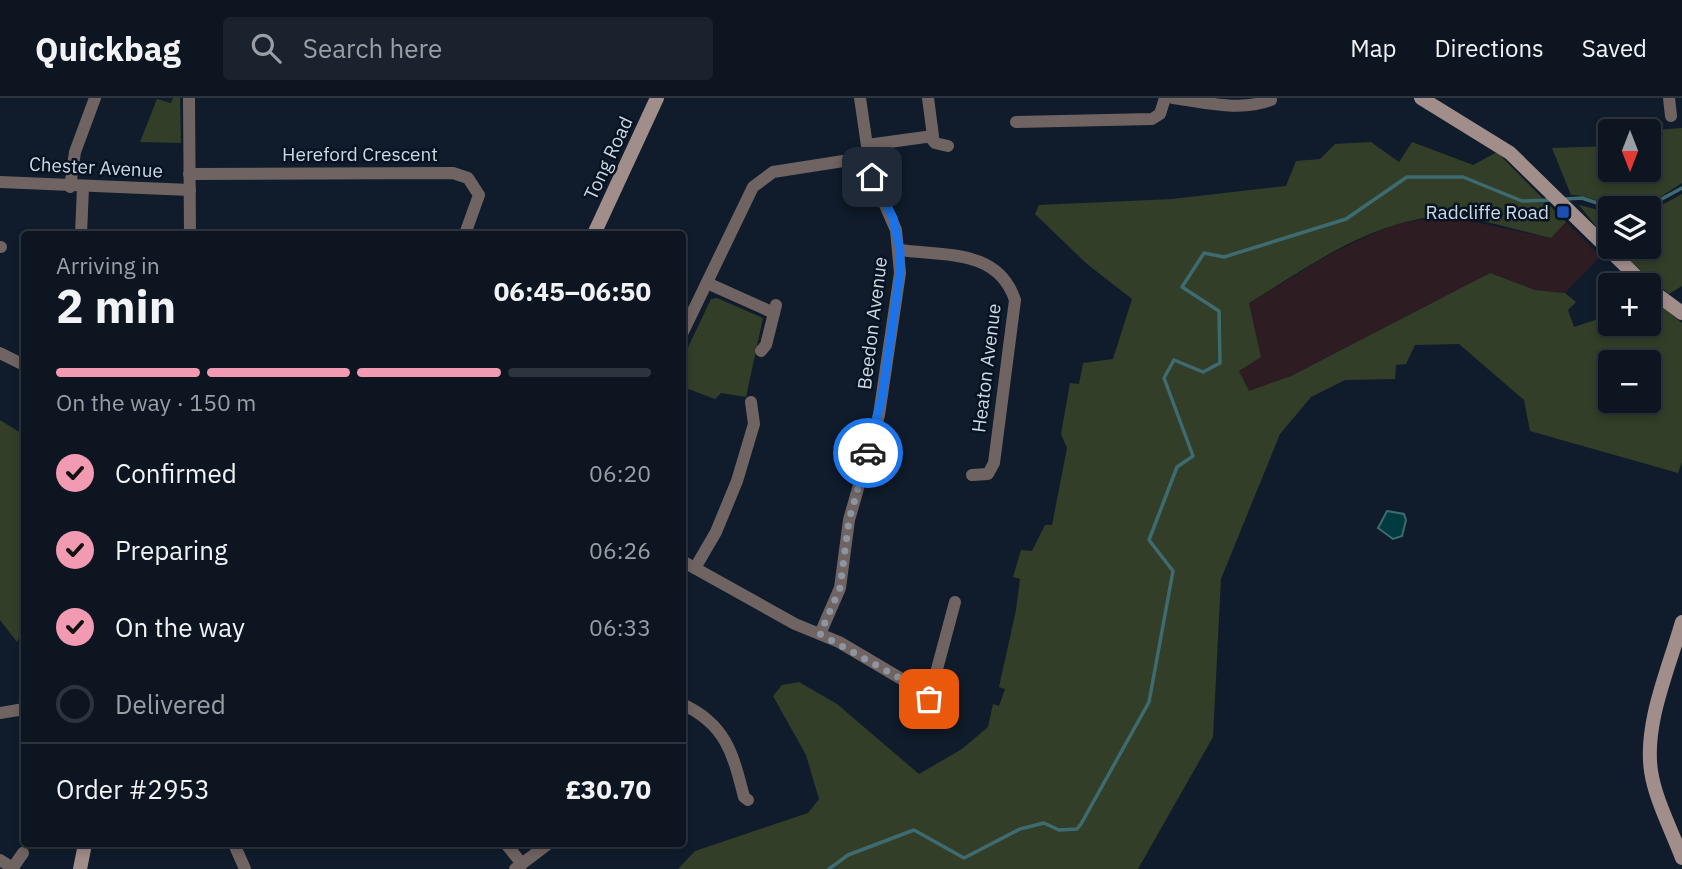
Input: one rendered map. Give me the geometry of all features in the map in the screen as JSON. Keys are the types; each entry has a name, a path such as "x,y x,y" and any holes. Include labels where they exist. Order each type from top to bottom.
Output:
{"main road":[{"name":"Tong Road","path":"595,231 657,98"},
{"path":"1421,98 1510,153 1633,273"},
{"path":"1661,297 1682,313"},
{"path":"1682,622 1653,725 1650,749 1651,773 1682,858"},
{"path":"80,869 84,847"}],"street":[{"path":"81,231 77,144 95,98"},
{"path":"189,98 190,231"},
{"name":"Beedon Avenue","path":"820,634 840,588 849,520 879,415 900,273 900,250 893,218 872,177 860,98"},
{"path":"686,326 753,187 761,178 773,172 930,137 934,132 928,98"},
{"path":"1016,122 1152,119 1160,114 1166,98"},
{"path":"1172,98 1231,106 1255,106 1271,100"},
{"path":"1664,98 1671,116"},
{"path":"930,137 935,143 948,146"},
{"name":"Hereford Crescent","path":"190,174 453,173 473,183 478,195 476,211 467,231"},
{"name":"Chester Avenue","path":"0,182 77,188 190,190"},
{"name":"Heaton Avenue","path":"900,250 990,264 1010,284 1015,300 1014,320 994,463 988,474 972,475"},
{"path":"707,283 775,309 766,345 761,351"},
{"path":"0,354 21,364"},
{"path":"695,568 716,532 737,481 754,424 751,402"},
{"path":"686,563 795,624 820,634 930,694 955,604 941,600"},
{"path":"686,707 718,728 729,744 744,797 748,800"},
{"path":"0,713 21,710"},
{"path":"235,847 245,869"},
{"path":"508,847 518,866 544,847"},
{"path":"0,860 12,868 23,853"}],"shaded area":[{"path":"173,98 180,98 181,143 140,142 157,99 171,103"},
{"path":"1682,128 1682,183 1661,196 1598,196 1598,201 1571,195 1552,148 1598,146 1598,182 1661,182 1661,130"},
{"path":"1371,142 1399,162 1412,142 1473,165 1497,152 1566,222 1551,238 1455,216 1418,219 1367,235 1342,247 1249,303 1261,357 1239,371 1249,391 1291,376 1490,273 1535,290 1565,293 1576,302 1568,310 1574,327 1598,319 1598,336 1661,336 1661,305 1682,323 1682,462 1678,473 1530,431 1524,400 1459,344 1415,345 1406,364 1396,365 1395,379 1345,380 1311,397 1280,434 1221,579 1213,737 1138,869 678,869 695,851 808,813 819,799 806,755 773,696 782,685 799,682 837,704 919,774 962,749 988,727 993,704 999,706 1005,689 999,687 1016,610 1020,579 1013,577 1021,550 1032,551 1045,525 1052,525 1067,448 1061,434 1070,383 1079,384 1083,363 1113,359 1132,299 1087,264 1035,214 1039,205 1172,199 1286,186 1296,161 1320,159 1335,144"},
{"path":"1682,194 1682,286 1669,294 1661,287 1661,273 1644,273 1627,259 1661,259 1661,205"},
{"path":"1579,205 1598,210 1598,229"},
{"path":"1446,216 1550,238 1566,222 1598,253 1598,259 1565,293 1535,290 1490,273 1291,376 1249,392 1239,371 1261,357 1249,303 1332,253 1393,224"},
{"path":"717,298 763,318 746,397 721,393 715,399 686,388 686,352 711,299"},
{"path":"0,420 21,433 21,634 17,642 0,620"},
{"path":"1387,511 1404,514 1406,520 1402,536 1393,539 1378,528"}],"waterway":[{"path":"829,869 848,855 914,830 964,858 1020,829 1044,823 1059,830 1077,829 1081,824 1149,702 1173,571 1149,540 1177,467 1193,456 1164,378 1174,360 1203,372 1220,363 1219,311 1182,287 1204,253 1224,257 1346,219 1407,177 1463,177 1522,201 1550,200"},
{"path":"1661,199 1682,188"},
{"path":"1565,199 1582,198 1598,203"}],"way so far":[{"path":"868,453 849,520 840,588 820,634 839,642 905,681 932,690 929,699"}],"place":[{"name":"Radcliffe Road","path":"1563,212"}],"route":[{"path":"868,453 879,415 900,273 900,250 893,218 872,177"}]}
